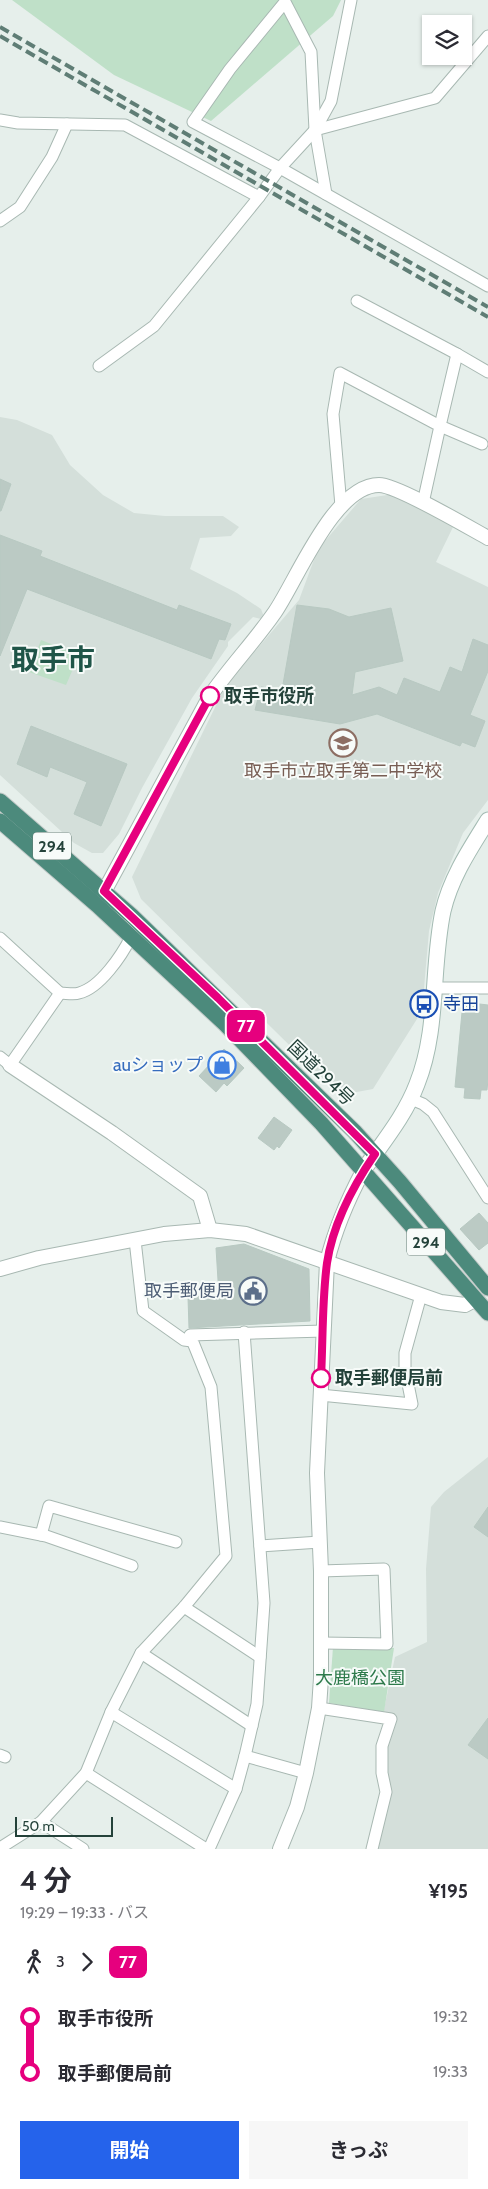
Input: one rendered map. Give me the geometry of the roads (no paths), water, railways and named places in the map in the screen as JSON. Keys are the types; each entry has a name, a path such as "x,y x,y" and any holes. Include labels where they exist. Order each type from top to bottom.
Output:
{"highway":[{"name":"国道294号","path":"0,801 104,891 218,998 375,1154 488,1288"},
{"name":"国道294号","path":"0,821 97,905 225,1024 321,1123 488,1313"}],"main road":[{"path":"363,1171 394,1129 411,1098 422,1070 428,1046 443,913 458,868 488,820"}],"street":[{"path":"99,366 154,326 259,197 280,168 315,130 331,101 351,0"},
{"path":"326,194 315,130 311,52 285,2 230,69 193,122 280,168 488,286"},
{"path":"315,130 435,98 488,36"},
{"path":"0,120 18,123 124,125 259,197"},
{"path":"0,222 20,207 52,157 67,124"},
{"path":"357,301 488,372"},
{"path":"423,503 457,354"},
{"path":"341,506 333,414 340,373 440,426 482,444"},
{"path":"97,905 210,696 275,612 310,548 341,506 357,492 377,484 387,485 488,538"},
{"path":"0,938 60,993 80,993 96,984 121,955 131,937"},
{"path":"435,988 488,988"},
{"path":"60,993 5,1061 112,1133 200,1196 210,1230"},
{"path":"411,1098 433,1112 488,1198"},
{"path":"280,1849 296,1807 306,1773 319,1708 322,1642 317,1473 327,1262 341,1215 363,1171"},
{"path":"0,1269 39,1258 164,1234 210,1230 246,1234 452,1304 465,1305 476,1299"},
{"path":"135,1240 143,1311 184,1340 192,1341"},
{"path":"320,1395 412,1404 405,1369 405,1353 421,1295"},
{"path":"4,1847 41,1822 86,1773 111,1712 141,1653 184,1607 226,1556 211,1387 190,1335 324,1331"},
{"path":"86,1773 207,1849 236,1789 257,1704 264,1603 244,1332"},
{"path":"41,1535 49,1506 176,1542"},
{"path":"0,1527 41,1535 132,1566"},
{"path":"260,1546 320,1542"},
{"path":"321,1570 384,1569 387,1644 322,1642"},
{"path":"184,1607 260,1657"},
{"path":"141,1653 252,1726"},
{"path":"319,1708 391,1719 382,1746 382,1774 386,1792 372,1849"},
{"path":"111,1712 236,1789"},
{"path":"245,1756 306,1773"},
{"path":"41,1822 83,1849"}],"railway":[{"path":"0,27 488,307"},
{"path":"0,36 488,317"}],"place":[{"name":"取手市役所","path":"210,696"},
{"name":"取手市立取手第二中学校","path":"343,743"},
{"name":"寺田","path":"424,1004"},
{"name":"auショップ","path":"222,1065"},
{"name":"取手郵便局","path":"253,1291"},
{"name":"取手郵便局前","path":"321,1378"}],"district":[{"name":"取手市","path":"53,659"}],"park label":[{"name":"大鹿橋公園","path":"360,1678"}]}
